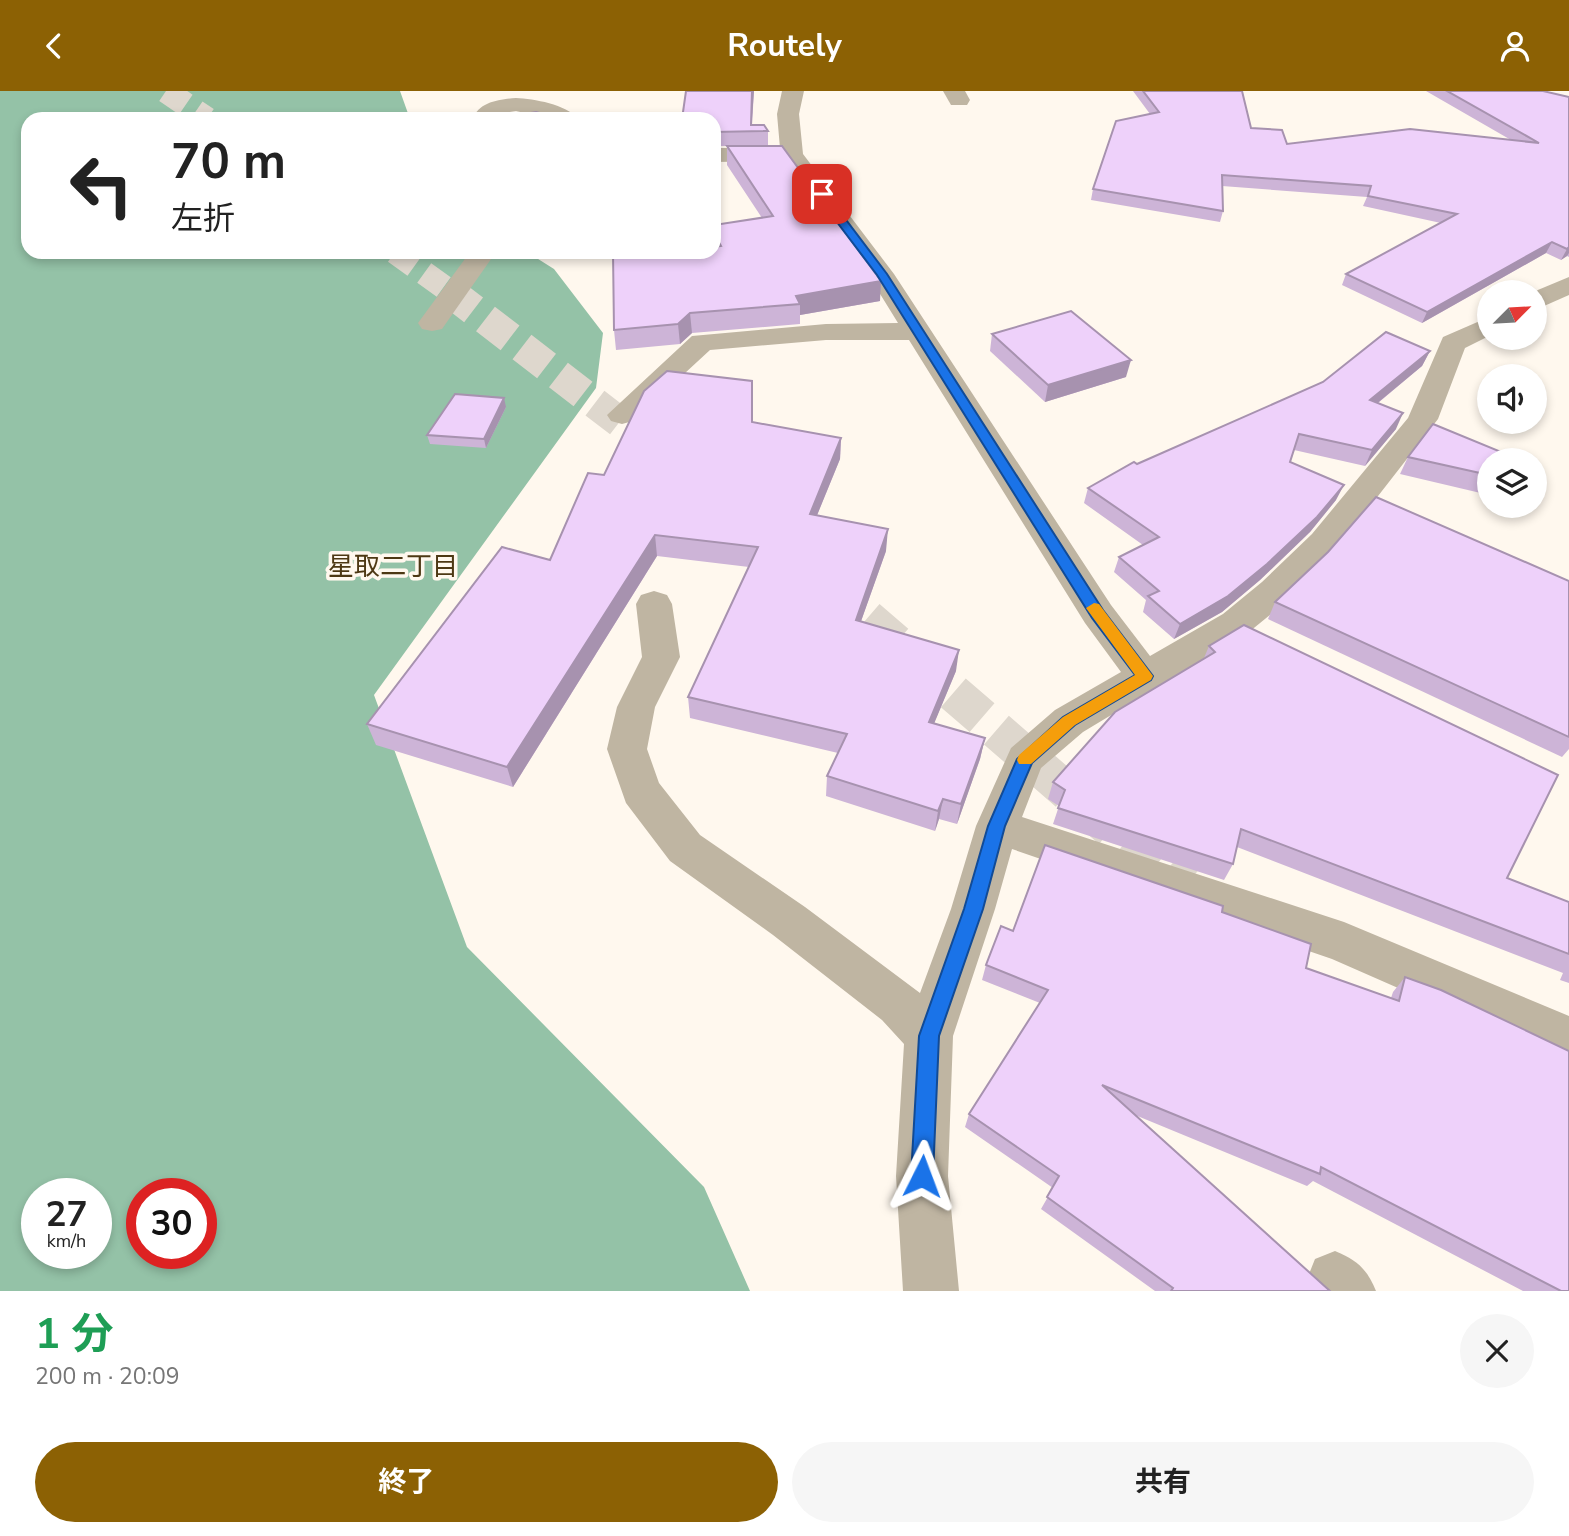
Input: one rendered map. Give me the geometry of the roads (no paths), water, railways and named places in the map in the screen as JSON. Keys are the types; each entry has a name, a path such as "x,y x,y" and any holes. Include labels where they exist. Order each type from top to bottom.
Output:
{"street":[{"path":"793,91 788,114 792,155 881,274 1098,614 1145,676"},
{"path":"488,112 517,103 529,104 549,112"},
{"path":"721,155 792,155"},
{"path":"432,323 478,259"},
{"path":"1547,296 1569,285"},
{"path":"622,415 702,341 826,332 917,331"},
{"path":"931,1291 922,1176 929,1036 973,909 996,826 1025,759 1069,721 1237,623 1275,591 1324,542 1377,501 1423,419 1453,343 1477,331"},
{"path":"654,604 661,657 636,708 628,749 641,791 685,848 789,921 899,1004 929,1036"},
{"path":"1237,623 1274,641"},
{"path":"996,826 1344,943 1569,1040"}],"tunnel":[{"path":"166,91 197,112"},
{"path":"405,259 452,293"},
{"path":"449,291 669,460"},
{"path":"824,581 1165,876"},
{"path":"1163,874 1181,890"}],"district":[{"name":"星取二丁目","path":"393,566"}]}
